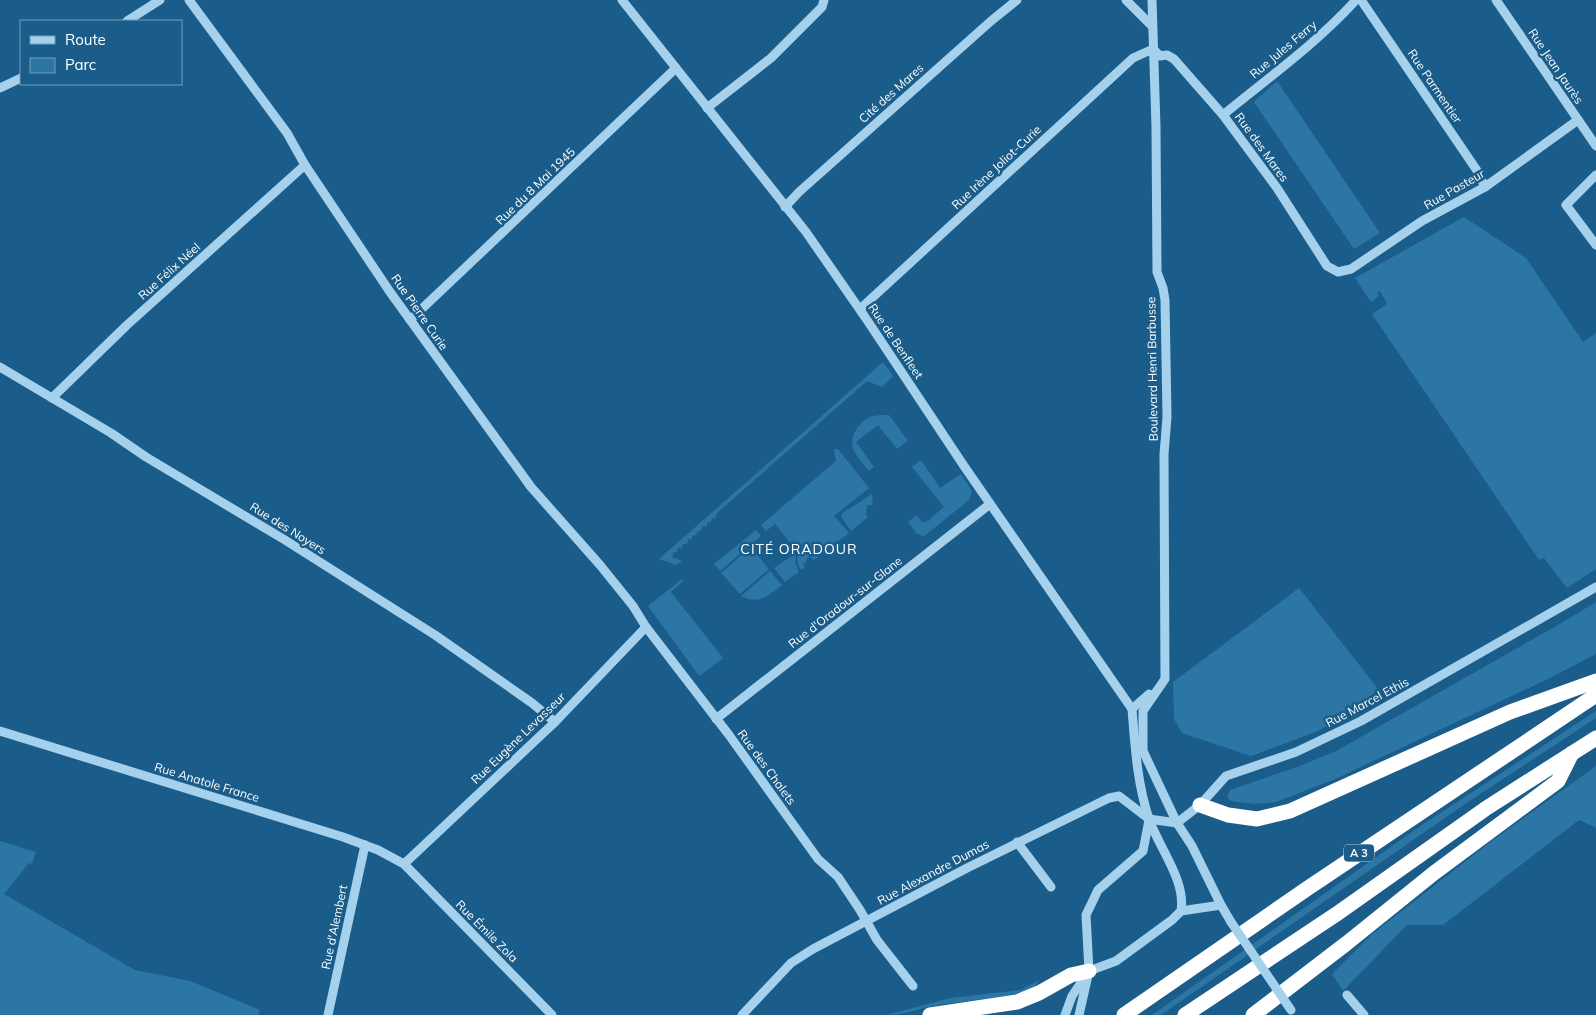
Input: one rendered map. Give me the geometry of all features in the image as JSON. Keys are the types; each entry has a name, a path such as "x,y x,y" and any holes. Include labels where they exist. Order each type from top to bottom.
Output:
{"highway":[{"path":"1200,805 1228,814 1258,818 1290,811 1510,712 1596,681"},
{"name":"A 3","path":"1124,1015 1316,882 1596,695"},
{"path":"1185,1015 1335,915 1485,809 1596,738"},
{"path":"1253,1015 1434,873 1558,781 1572,753"},
{"path":"930,1015 1016,1002 1039,993 1071,975 1089,971"}],"street":[{"path":"129,20 160,0"},
{"name":"Rue Pierre Curie","path":"189,0 287,134 410,320 531,487 600,565 633,606 646,627"},
{"name":"Rue de Benfleet","path":"622,0 806,232 990,504 1132,709"},
{"path":"707,108 771,58 822,7 824,0"},
{"name":"Cité des Mares","path":"785,207 991,21 1017,0"},
{"path":"1126,0 1152,26"},
{"name":"Boulevard Henri Barbusse","path":"1152,0 1157,272 1165,300 1167,417 1164,454 1165,679"},
{"name":"Rue Jules Ferry","path":"1223,115 1316,38 1356,0"},
{"name":"Rue Parmentier","path":"1361,0 1478,172 1485,187"},
{"name":"Rue Jean Jaurès","path":"1500,2 1596,146"},
{"name":"Rue des Mares","path":"1153,49 1160,56 1174,59 1223,115 1277,188 1327,266 1338,272"},
{"name":"Rue Irène Joliot-Curie","path":"860,310 1133,58 1153,49"},
{"name":"Rue du 8 Mai 1945","path":"410,320 676,68"},
{"path":"0,88 20,78"},
{"name":"Rue Pasteur","path":"1338,272 1351,269 1422,221 1485,187 1578,120"},
{"name":"Rue Félix Néel","path":"52,398 127,325 306,165"},
{"path":"1596,175 1566,206 1596,245"},
{"name":"Rue des Noyers","path":"0,367 285,540 435,635 532,703 555,722"},
{"name":"Rue d'Oradour-sur-Glane","path":"716,719 990,504"},
{"name":"Rue Marcel Ethis","path":"1177,823 1200,805 1226,776 1296,752 1361,721 1596,586"},
{"name":"Rue des Chalets","path":"646,627 818,859 838,877 877,940 913,986"},
{"name":"Rue Eugène Levasseur","path":"404,864 555,722 646,627"},
{"path":"1165,679 1132,709 1137,772 1149,819 1182,892 1181,911"},
{"path":"1165,679 1142,710 1142,751 1177,823 1192,846 1221,905 1293,1012"},
{"name":"Rue Anatole France","path":"0,731 344,836 378,850 404,864"},
{"name":"Rue Alexandre Dumas","path":"742,1015 791,963 813,949 1017,842 1110,798 1119,796 1149,819"},
{"path":"1149,819 1177,823"},
{"path":"1079,1014 1089,971 1086,915 1098,890 1143,851 1149,819"},
{"path":"1017,842 1051,887"},
{"name":"Rue d'Alembert","path":"328,1015 365,845"},
{"name":"Rue Émile Zola","path":"404,864 552,1015"},
{"path":"1065,1015 1072,996 1089,971 1116,961 1172,920 1181,911 1221,905"},
{"path":"1346,994 1364,1015"}],"green space":[{"path":"1277,81 1380,233 1354,249 1254,102"},
{"path":"1464,217 1526,258 1583,342 1596,333 1596,569 1567,588 1544,558 1539,560 1372,314 1387,304 1380,291 1377,292 1379,296 1371,302 1355,278"},
{"path":"883,362 893,376 882,387 867,381 717,513 715,519 712,518 706,527 703,526 696,535 693,535 691,540 688,539 687,544 683,544 682,548 678,548 677,553 674,552 672,557 682,561 676,565 659,559"},
{"path":"877,415 889,415 908,441 897,449 878,425 856,442 874,467 869,471 858,458 853,448 853,437 857,428 865,420"},
{"path":"834,449 838,449 869,488 834,516 849,533 823,553 814,547 802,547 801,544 795,549 775,524 766,531 761,525 836,461"},
{"path":"921,460 940,488 961,474 972,491 969,500 923,537 918,535 908,522 917,515 922,522 926,522 944,507 912,467"},
{"path":"872,494 873,505 867,505 866,515 868,517 851,531 841,514"},
{"path":"756,530 761,536 720,571 714,564"},
{"path":"751,547 769,569 740,594 721,573"},
{"path":"805,548 812,549 821,555 814,560 810,556 803,564 805,567 801,570 797,558 799,552"},
{"path":"796,553 795,562 799,572 785,582 774,568"},
{"path":"770,571 782,585 763,598 753,600 741,596"},
{"path":"682,579 683,581 671,592 723,658 699,676 648,606"},
{"path":"1299,588 1382,694 1318,731 1251,756 1182,733 1174,719 1173,682"},
{"path":"1596,602 1596,654 1548,679 1333,780 1276,802 1255,804 1231,801 1227,797 1230,790 1297,767 1336,751"},
{"path":"1596,711 1596,718 1468,802 1161,1015 1152,1015 1419,827"},
{"path":"1596,766 1596,828 1579,820 1443,925 1407,925 1343,991 1332,974 1371,935 1489,843"},
{"path":"0,841 36,852 32,864 29,863 4,894 135,970 190,981 260,1010 258,1015 0,1015"},
{"path":"1039,980 1034,989 1022,992 886,1015 951,998 1021,990"}],"district":[{"name":"CITÉ ORADOUR","path":"799,549"}]}
